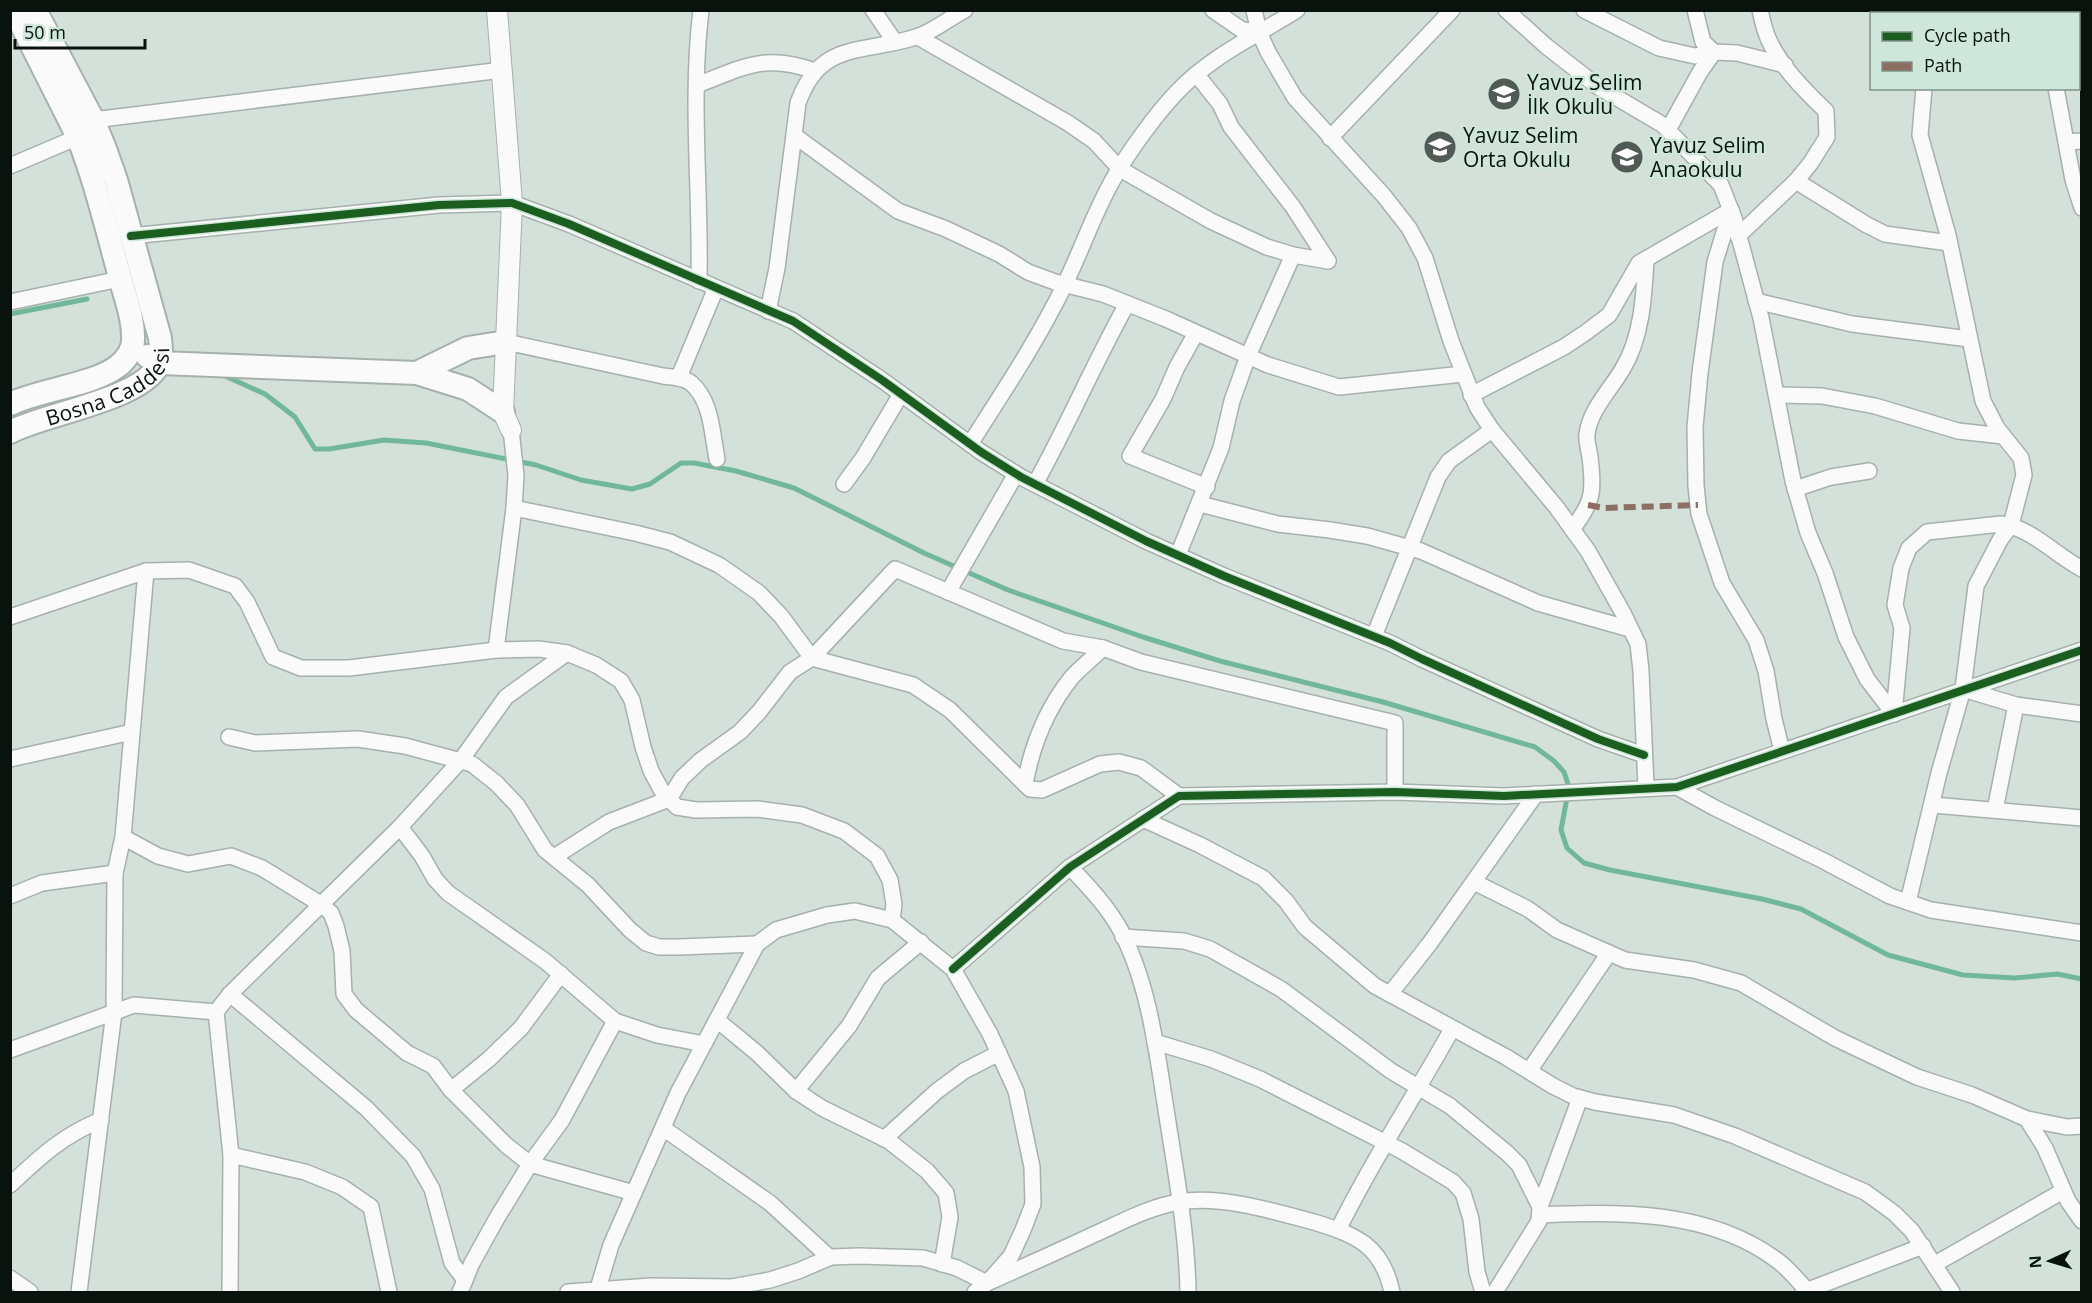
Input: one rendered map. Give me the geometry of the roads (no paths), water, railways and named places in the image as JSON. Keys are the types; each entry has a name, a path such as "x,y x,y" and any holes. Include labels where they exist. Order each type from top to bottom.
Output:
{"main road":[{"name":"Bosna Caddesi","path":"10,432 134,388 146,381 160,363 162,351 116,180 93,120 20,17"},
{"name":"Bosna Caddesi","path":"10,404 107,373 117,367 132,349 132,327 120,279 99,200 78,137 20,17"},
{"path":"417,373 468,348 506,342"},
{"path":"132,349 160,363 417,373 468,389 507,421"}],"street":[{"path":"496,650 516,475 507,421 506,342 512,203 497,10"},
{"path":"699,281 697,85 701,10"},
{"path":"873,10 895,42"},
{"path":"768,311 777,268 798,104 805,84 815,71 837,54 918,37 965,10"},
{"path":"1213,10 1242,30 1259,32"},
{"path":"1254,10 1259,32 1295,98 1384,196 1409,228 1425,258 1472,395 1492,430 1557,508 1588,551 1638,644 1646,787"},
{"path":"970,444 1014,375 1065,285 1097,213 1120,169 1151,125 1177,92 1197,75 1232,48 1297,10"},
{"path":"1330,138 1452,10"},
{"path":"1506,10 1546,46 1597,86 1663,125 1721,185 1731,210 1756,302 1778,395 1796,489 1808,533 1825,573 1846,637 1867,679 1894,714"},
{"path":"1584,10 1659,48 1695,56 1714,52 1737,53 1785,65"},
{"path":"1695,10 1703,42 1714,52"},
{"path":"1738,236 1796,182 1827,137 1826,111 1791,75 1768,38 1760,10"},
{"path":"918,37 1068,123 1094,141 1120,169 1211,221 1267,247 1293,255 1328,261 1293,207 1231,127 1220,104 1197,75"},
{"path":"1668,130 1700,72 1714,52"},
{"path":"697,85 753,63 772,61 795,64 815,71"},
{"path":"93,120 502,70"},
{"path":"1908,902 1939,773 1963,689 1976,586 2000,540 2011,525 2024,475 2021,458 1997,428 1983,401 1949,243 1920,135 1924,90"},
{"path":"2057,90 2074,142 2073,180 2082,208"},
{"path":"795,136 898,211 946,229 999,254 1028,272 1126,304 1268,365 1339,387 1463,374"},
{"path":"10,166 78,137"},
{"path":"1796,182 1886,234 1949,243"},
{"path":"131,236 439,206 512,203 569,224 793,321 1016,474 1178,555 1224,576 1374,636 1598,739 1644,755"},
{"path":"1472,395 1564,347 1609,315 1639,263 1731,210"},
{"path":"1731,210 1715,262 1700,373 1695,428 1696,486 1699,514 1722,583 1756,640 1766,671 1782,751"},
{"path":"1178,555 1221,448 1232,401 1248,356 1293,255"},
{"path":"1572,529 1583,516 1593,495 1587,435 1599,402 1623,369 1633,342 1644,301 1646,259"},
{"path":"10,302 120,279"},
{"path":"680,377 716,288"},
{"path":"1756,302 1852,324 1969,339"},
{"path":"1035,484 1126,304"},
{"path":"1196,333 1131,456 1207,487"},
{"path":"506,342 663,376 680,377 691,383 707,405 717,459"},
{"path":"844,484 901,394"},
{"path":"1778,395 1833,398 1875,406 1958,431 2003,436"},
{"path":"1374,636 1438,477 1449,460 1492,430"},
{"path":"1796,489 1831,477 1869,471"},
{"path":"952,586 1016,474"},
{"path":"1200,504 1278,524 1358,535 1422,550 1538,603 1630,629"},
{"path":"514,508 670,542 719,565 759,593 812,658 913,685 950,710 1030,789 1042,790 1100,764 1119,762 1141,768 1179,796"},
{"path":"1894,714 1902,628 1895,605 1901,568 1909,548 1927,532 1946,528 2011,525 2082,569"},
{"path":"554,857 609,822 669,799 682,778 701,760 740,732 790,672 812,658 896,569 952,586 1063,641 1103,648 1141,662 1395,723 1395,792"},
{"path":"10,617 146,571 189,570 235,585 247,602 273,657 302,668 349,668 496,650 539,650 567,653 596,665 621,681 632,700 651,771 663,793 677,807 696,810 757,809 802,815 844,831 877,856 890,880 894,904 892,920"},
{"path":"79,1293 114,1012 115,873 123,837 146,571"},
{"path":"1025,784 1030,755 1054,703 1073,676 1103,648"},
{"path":"953,969 1070,867 1179,796 1395,792 1504,796 1677,787 2082,650"},
{"path":"230,1293 231,1155 216,1012 230,994 400,827 461,760 506,697 567,653"},
{"path":"1963,689 2016,705 2082,714"},
{"path":"1995,810 2016,705"},
{"path":"10,759 132,732"},
{"path":"229,737 255,743 358,739 405,746 461,760 472,765 496,783 517,805 545,850 588,885 630,930 646,943 659,947 757,944"},
{"path":"1677,787 1890,896 1931,910 2082,933"},
{"path":"1390,994 1474,882 1536,794"},
{"path":"1933,805 2082,818"},
{"path":"1143,819 1200,845 1263,878 1286,901 1305,927 1375,986 1553,1086 1580,1098 1674,1115 1736,1136 1865,1192 1894,1213 1912,1231 1952,1293"},
{"path":"400,827 422,856 435,879 448,893 561,974 615,1020 657,1035 704,1044"},
{"path":"123,837 158,856 188,864 231,856 262,868 322,904 331,913 336,926 342,951 344,994 356,1010 407,1053 433,1066 451,1090 506,1145 530,1164 634,1193"},
{"path":"1070,867 1100,899 1123,937 1145,997 1155,1042 1180,1202 1188,1293"},
{"path":"10,896 42,883 115,873"},
{"path":"1474,882 1528,909 1557,930 1625,960 1694,970 1741,983 1835,1038 1917,1077 1972,1095 2027,1119 2067,1127 2082,1126"},
{"path":"598,1291 611,1245 678,1093 757,944 776,930 827,915 855,911 892,920 953,969 999,1053 1016,1091 1032,1167 1033,1204 1011,1256 986,1290"},
{"path":"1123,937 1184,941 1210,949 1281,989 1391,1071 1450,1106 1507,1153 1519,1166 1540,1211"},
{"path":"796,1091 849,1026 878,978 921,942"},
{"path":"1529,1071 1609,953"},
{"path":"451,1090 489,1059 521,1028 561,974"},
{"path":"230,994 366,1108 413,1156 432,1189 452,1263 462,1286"},
{"path":"10,1050 134,1005 216,1012"},
{"path":"462,1286 492,1227 530,1164 562,1120 615,1020"},
{"path":"717,1020 757,1053 796,1091 822,1108 884,1139 927,1171 946,1193 950,1217 942,1263"},
{"path":"1338,1230 1361,1182 1420,1088 1452,1029"},
{"path":"1155,1042 1211,1059 1260,1079 1386,1143 1453,1182 1463,1193 1471,1219 1477,1272 1483,1293"},
{"path":"884,1139 937,1090 964,1071 999,1053"},
{"path":"1495,1293 1539,1221 1540,1211 1580,1098"},
{"path":"2027,1119 2045,1148 2068,1201 2082,1221"},
{"path":"10,1185 39,1158 76,1130 101,1120"},
{"path":"663,1128 770,1203 830,1257"},
{"path":"231,1155 305,1172 342,1186 371,1207 388,1293"},
{"path":"1935,1264 2063,1191"},
{"path":"986,1290 1142,1213 1180,1202 1211,1201 1257,1208 1338,1230 1364,1242 1376,1252 1388,1274 1392,1293"},
{"path":"1540,1211 1653,1216 1712,1227 1747,1243 1777,1261 1805,1292 1923,1246"},
{"path":"568,1293 651,1286 748,1288 830,1257 859,1256 923,1258 942,1263 957,1268 986,1290"},
{"path":"10,1278 30,1293"}],"waterway":[{"path":"10,314 87,299"},
{"path":"223,375 265,394 295,417 315,449 329,449 384,440 426,443 536,465 581,480 632,489 650,484 681,463 694,463 736,471 794,488 924,553 1008,590 1220,661 1383,702 1535,747 1554,761 1564,772 1569,787 1561,830 1567,848 1584,863 1801,909 1888,955 1963,975 2015,978 2057,974 2082,979"}],"place":[{"name":"Yavuz Selim İlk Okulu","path":"1504,94"},
{"name":"Yavuz Selim Orta Okulu","path":"1440,147"},
{"name":"Yavuz Selim Anaokulu","path":"1627,157"}]}
